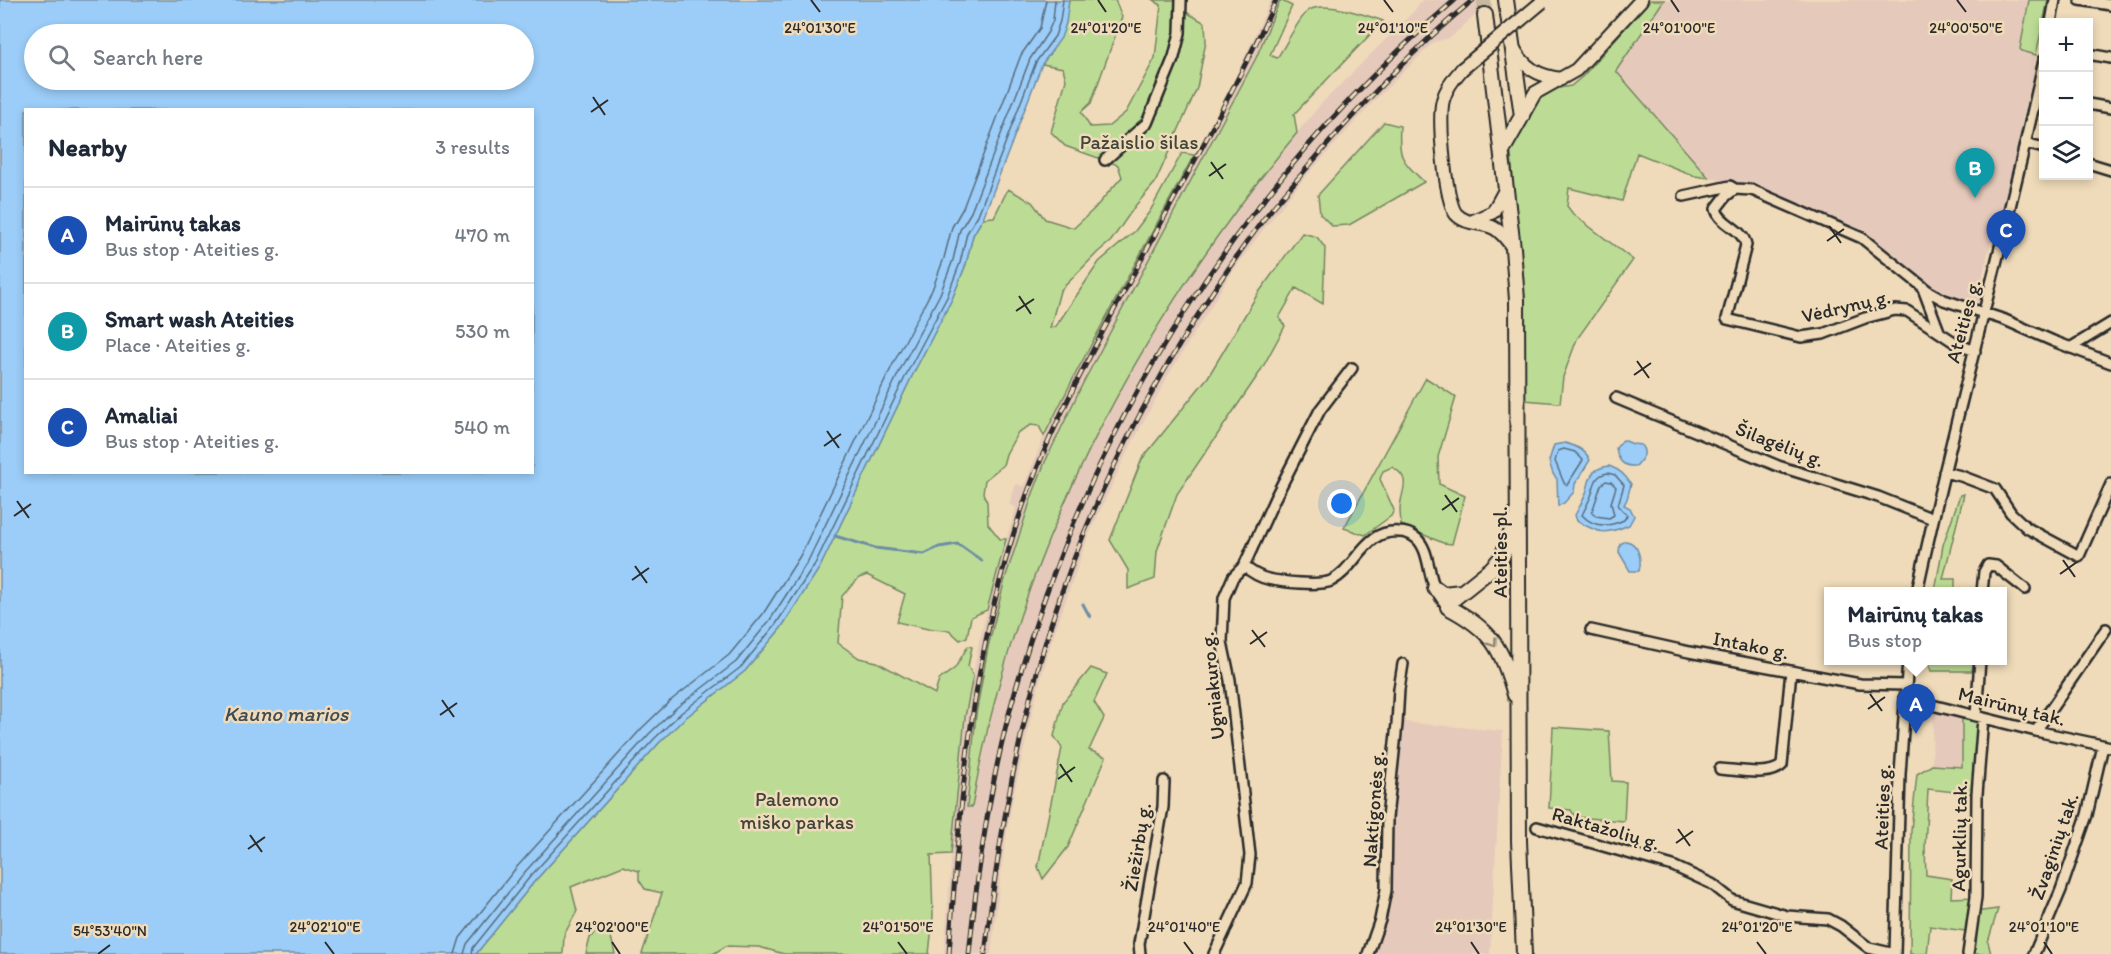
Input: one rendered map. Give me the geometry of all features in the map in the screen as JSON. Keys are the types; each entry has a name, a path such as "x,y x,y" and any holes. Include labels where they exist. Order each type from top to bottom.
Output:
{"highway":[{"path":"1502,151 1522,116 1506,0"},
{"name":"Ateities pl.","path":"1485,15 1513,248 1518,326 1520,877 1524,954"},
{"path":"1519,512 1502,557 1491,569 1452,600 1448,607 1479,626 1492,640 1502,656 1519,711"},
{"path":"1435,588 1443,594 1461,592"}],"main road":[{"path":"1522,116 1535,93 1576,70 1641,0"},
{"path":"1513,248 1495,228 1469,222 1457,215 1450,202 1441,113 1443,99 1462,69 1544,1"},
{"path":"1511,45 1521,61 1531,70 1548,77 1562,79"},
{"path":"1469,222 1493,212 1506,188"}],"street":[{"path":"1105,160 1146,123 1174,57 1180,33 1181,0"},
{"path":"2052,18 2055,0"},
{"path":"2080,0 2111,5"},
{"path":"2093,55 2111,58"},
{"name":"Ateities g.","path":"1918,587 1961,396 1975,351 2025,143 2039,100"},
{"path":"2093,105 2111,108"},
{"path":"2025,143 2039,147"},
{"path":"2093,164 2111,170"},
{"path":"1684,196 1730,186 1736,189 1752,190 1862,238 1922,286 1944,300 2005,320 2111,363"},
{"name":"Vėdrynų g.","path":"1736,189 1726,196 1716,209 1717,213 1742,236 1746,245 1727,320 1801,337 1823,334 1865,318 1895,310 1907,311 1958,344 1975,351"},
{"path":"1922,286 1940,332"},
{"path":"2070,348 2111,323"},
{"name":"Ugniakuro g.","path":"1214,954 1247,883 1250,855 1230,680 1222,642 1224,598 1233,577 1244,566 1275,498 1320,410 1352,368"},
{"name":"Šilagėlių g.","path":"1616,398 1778,466 1878,497 1933,519"},
{"path":"1944,472 1995,489 2011,513 2027,528 2079,556 2111,484"},
{"path":"1244,566 1253,573 1268,579 1321,584 1338,576 1368,542 1378,535 1390,531 1402,532 1413,535 1420,542 1435,588 1448,607"},
{"path":"1982,587 1984,572 1988,565 1996,566 2025,589"},
{"path":"2036,731 2106,629"},
{"name":"Intako g.","path":"1591,630 1689,652 1860,684 1905,685"},
{"name":"Naktigonės g.","path":"1368,954 1380,920 1386,890 1387,818 1403,664"},
{"name":"Ateities g.","path":"1895,954 1904,698 1907,665"},
{"name":"Agurklių tak.","path":"1968,954 1976,897 1980,665"},
{"path":"1720,769 1769,772 1780,768 1791,671"},
{"name":"Mairūnų tak.","path":"1904,698 2107,747"},
{"name":"Žvaginių tak.","path":"2034,954 2061,890 2107,747"},
{"name":"Žiežirbų g.","path":"1140,954 1139,944 1163,807 1164,781"},
{"name":"Raktažolių g.","path":"1537,827 1673,866 1712,884 1732,900 1787,916 1828,919 1869,948 1895,954"}],"shaded area":[{"path":"1271,0 1280,0 1256,58 1082,385 1045,462 1032,496 1005,579 988,647 976,714 967,806 972,806 993,709 1014,635 1068,490 1104,417 1163,316 1214,239 1256,182 1320,105 1414,11 1422,0 1492,0 1450,38 1434,42 1376,99 1301,182 1229,277 1168,376 1125,457 1087,540 1052,640 1037,692 1012,802 991,954 944,954 957,786 965,717 979,642 1016,508 1009,504 1016,484 1024,486 1044,436 1078,369 1230,89"},
{"path":"1664,0 2048,0 2044,18 2039,18 2039,41 2033,75 2001,218 1993,233 1983,274 1982,296 1972,305 1948,299 1883,246 1840,225 1741,184 1709,178 1616,71"},
{"path":"1933,709 1962,718 1962,768 1932,765"},
{"path":"1393,721 1503,731 1490,954 1365,954 1378,922 1383,820"}],"green space":[{"path":"1069,0 1115,0 1122,17 1091,103 1081,112 1090,127 1109,126 1126,112 1155,58 1161,5 1153,0 1181,0 1179,8 1205,23 1206,41 1197,88 1155,183 1135,206 1111,241 1060,291 1050,328 1056,326 1099,262 1135,231 1150,211 1182,153 1194,155 1044,436 1039,426 1031,425 1018,432 1006,454 1003,465 985,480 983,493 987,502 988,524 1000,539 1006,539 987,610 971,617 967,637 960,640 949,630 928,629 897,622 905,594 867,575 859,578 842,596 838,643 859,658 877,662 935,694 939,680 955,668 968,646 972,647 968,666 973,676 965,717 951,854 931,855 933,916 929,954 784,954 759,947 726,946 713,954 642,954 662,893 645,889 639,880 639,871 623,866 571,887 577,911 564,935 563,954 476,954 534,882 659,743 685,718 745,671 781,628 820,567 914,372 952,299 966,264 973,235 983,218 994,217 1008,189 1032,202 1045,219 1074,228 1122,177 1118,165 1065,146 1051,132 1066,80 1063,68 1042,64 1060,34"},
{"path":"1280,0 1292,6 1270,55 1277,58 1300,21 1308,11 1315,8 1344,10 1383,21 1294,114 1297,133 1239,207 1184,285 1134,365 1090,449 1051,535 1018,623 991,714 972,807 967,807 976,714 988,647 1005,579 1045,462 1082,385 1256,58"},
{"path":"1650,0 1664,0 1616,71 1709,178 1695,176 1637,153 1622,201 1569,188 1567,206 1573,214 1633,260 1577,339 1563,377 1560,403 1524,400 1525,331 1511,155 1512,143 1544,93 1571,86 1583,76"},
{"path":"2029,0 2048,0 2044,18 2039,18 2039,41 2036,55 2020,49"},
{"path":"1384,122 1400,126 1400,145 1403,157 1424,182 1349,225 1332,226 1320,214 1318,195"},
{"path":"1302,233 1317,237 1325,248 1323,304 1296,288 1279,318 1285,326 1260,372 1177,494 1157,551 1155,579 1128,589 1128,570 1110,540 1142,459 1208,377 1257,295"},
{"path":"1426,378 1456,397 1438,457 1439,484 1465,496 1452,544 1443,543 1401,525 1400,510 1404,481 1403,476 1392,467 1383,471 1380,479 1394,510 1391,516 1365,535 1344,528"},
{"path":"1964,494 1943,579 1955,579 1955,587 1936,587 1943,545 1960,495"},
{"path":"1929,665 1973,665 1972,671 1931,671"},
{"path":"1091,668 1107,674 1094,702 1104,718 1089,750 1106,757 1068,847 1043,879 1038,867 1062,748 1054,736 1063,702"},
{"path":"1962,718 1980,723 1974,794 1928,789 1926,875 1952,879 1951,898 1976,897 1975,912 1998,909 1988,942 1991,954 1968,954 1971,937 1965,931 1930,926 1927,954 1910,954 1911,830 1917,774 1932,765 1962,767"},
{"path":"1553,727 1609,731 1612,781 1626,782 1624,821 1575,817 1571,810 1549,808"},
{"path":"596,932 605,932 611,937 615,954 586,954 590,938"}],"water":[{"name":"Kauno marios","path":"0,0 1069,0 1066,23 1061,38 1042,64 983,218 973,235 966,264 952,299 914,372 820,567 781,628 745,671 685,718 659,743 534,882 476,954 0,954"},
{"path":"1623,440 1641,445 1643,448 1643,456 1636,466 1624,464 1618,456 1616,448"},
{"path":"1565,443 1583,451 1590,460 1575,484 1574,492 1558,506 1557,479 1549,461 1554,445"},
{"path":"1609,466 1622,473 1631,484 1624,505 1630,508 1634,516 1629,525 1603,532 1591,529 1577,521 1575,515 1594,472"},
{"path":"1626,541 1637,548 1639,571 1630,571 1619,552 1620,544"}],"waterway":[{"path":"835,536 875,548 924,554 939,547 958,544 982,561"},
{"path":"1083,604 1090,617"}],"tunnel":[{"path":"1484,0 1485,15"}],"railway":[{"path":"949,954 959,832 973,712 983,652 1013,534 1034,476 1071,394 1231,92 1276,0"},
{"path":"969,954 986,820 999,754 1016,688 1048,589 1087,494 1132,401 1184,312 1243,227 1308,146 1379,70 1455,0"},
{"path":"985,954 1010,788 1039,665 1051,624 1091,517 1140,413 1198,314 1269,212 1370,97 1430,37 1473,0"}],"place":[{"name":"Smart wash Ateities","path":"1975,198"},
{"name":"Amaliai","path":"2006,260"},
{"name":"Mairūnų takas","path":"1916,734"}],"park label":[{"name":"Pažaislio šilas","path":"1139,142"},
{"name":"Palemono miško parkas","path":"797,810"}]}
